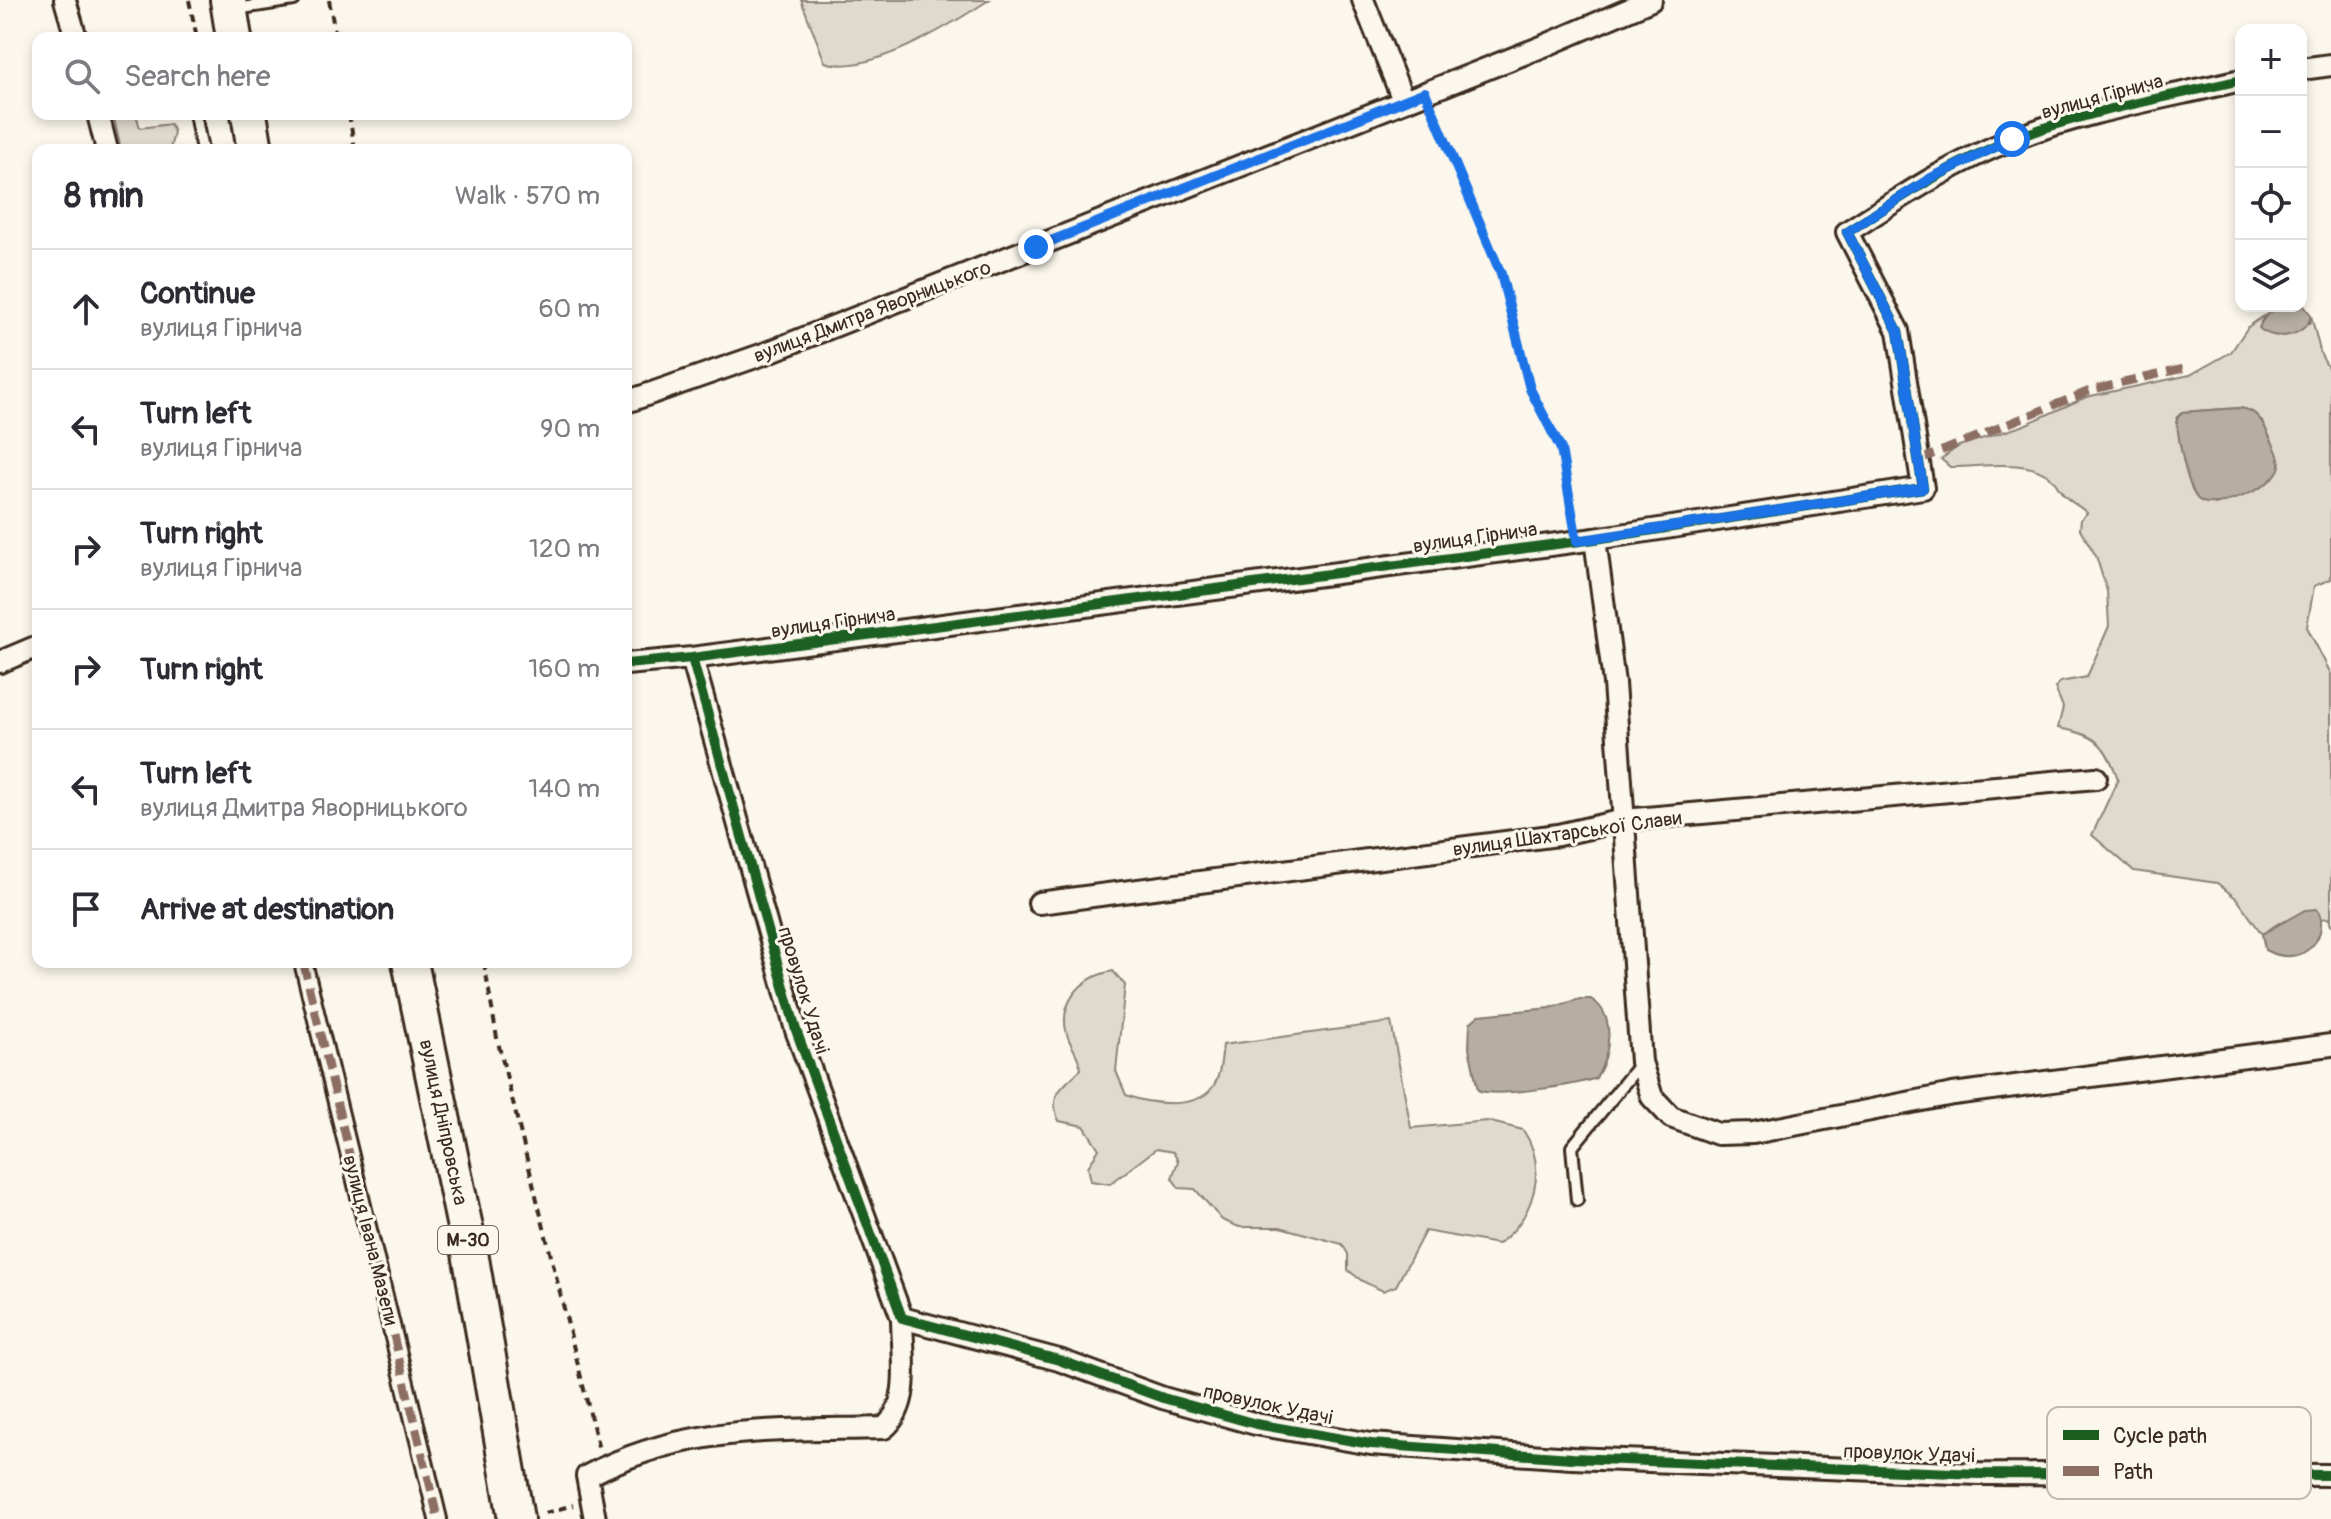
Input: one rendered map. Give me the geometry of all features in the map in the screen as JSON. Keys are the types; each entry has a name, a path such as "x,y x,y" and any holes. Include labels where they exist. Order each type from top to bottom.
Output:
{"highway":[{"path":"250,120 254,144"},
{"name":"вулиця Дніпровська","path":"411,968 469,1247 516,1519"}],"street":[{"path":"65,0 74,32"},
{"path":"1363,0 1403,100"},
{"name":"вулиця Дмитра Яворницького","path":"632,400 775,350 1651,0"},
{"path":"2307,68 2331,65"},
{"name":"вулиця Гірнича","path":"632,663 1586,540 1923,488 1898,331 1847,232 1931,178 2012,139 2090,116 2235,81"},
{"path":"100,120 106,144"},
{"path":"1586,540 1614,683 1641,1062 1652,1097 1664,1112 1692,1127 1753,1133 1953,1094 2331,1045"},
{"path":"0,662 32,649"},
{"name":"провулок Удачі","path":"692,658 796,1030 902,1318 1059,1360 1163,1398 1256,1424 1371,1444 1572,1458 2047,1474"},
{"name":"вулиця Шахтарської Слави","path":"1039,903 1558,835 1624,820 2096,778"},
{"name":"вулиця Івана Мазепи","path":"304,968 438,1519"},
{"path":"595,1519 587,1476 627,1455 671,1442 728,1432 884,1428 897,1417 903,1393 902,1318"},
{"name":"провулок Удачі","path":"2311,1475 2331,1475"}],"lane":[{"path":"231,16 294,0"},
{"path":"196,120 201,144"},
{"path":"1577,1200 1572,1147 1641,1062"}],"path":[{"path":"189,0 196,32"},
{"path":"329,0 335,32"},
{"path":"1425,92 1501,274 1530,389 1561,449 1586,540"},
{"path":"350,120 354,144"},
{"path":"485,968 497,1038 602,1468"}],"shaded area":[{"path":"801,0 989,0 909,46 864,62 843,65 825,62"},
{"path":"114,120 138,120 140,128 170,124 174,132 171,144 120,144"},
{"path":"2307,310 2311,315 2303,328 2281,336 2259,328 2270,312"},
{"path":"2265,315 2261,322 2310,323 2311,315 2321,355 2331,373 2331,579 2314,586 2307,627 2331,674 2331,926 2329,918 2279,923 2262,934 2237,899 2217,883 2134,871 2092,835 2118,779 2108,756 2097,742 2082,734 2058,728 2063,707 2055,688 2060,682 2087,677 2109,626 2107,591 2096,556 2080,529 2081,519 2087,513 2041,472 2002,465 1950,467 1941,459 1959,446 2022,426 2086,397 2190,375 2231,352 2248,327","holes":["2247,410 2259,418 2276,453 2216,504 2197,498 2192,490 2177,418 2182,412"]},
{"path":"2239,408 2252,412 2264,425 2279,459 2278,471 2271,480 2247,495 2219,503 2199,500 2187,474 2177,418 2182,412"},
{"path":"2317,909 2321,927 2312,946 2293,956 2265,950 2262,934 2305,910"},
{"path":"1113,971 1125,985 1116,1071 1126,1095 1146,1101 1184,1102 1205,1095 1217,1078 1223,1045 1391,1022 1411,1128 1487,1121 1523,1130 1531,1145 1536,1176 1529,1207 1521,1221 1498,1244 1425,1231 1396,1286 1383,1291 1348,1270 1348,1254 1342,1244 1280,1227 1239,1227 1222,1220 1195,1189 1179,1188 1172,1178 1178,1161 1173,1152 1156,1149 1110,1184 1091,1181 1088,1167 1099,1149 1084,1126 1059,1121 1055,1104 1063,1086 1081,1069 1066,1027 1068,1004 1090,979"},
{"path":"1591,999 1599,1006 1608,1025 1605,1058 1596,1078 1517,1092 1478,1090 1469,1048 1470,1023 1479,1015 1550,1008"}],"marked path":[{"path":"1919,460 2091,390 2186,368"},
{"path":"304,968 438,1519"}],"cycle path":[{"path":"632,663 1595,539 1923,488 1898,331 1847,232 1947,170 2011,140 2096,113 2235,81"},
{"path":"692,658 796,1030 902,1318 1059,1360 1163,1398 1256,1424 1371,1444 1572,1458 2047,1474"},
{"path":"2311,1475 2331,1475"}],"route":[{"path":"1036,247 1425,92 1451,148 1501,274 1530,389 1561,449 1577,541 1923,488 1898,331 1847,232 1931,178 2012,139"}]}
